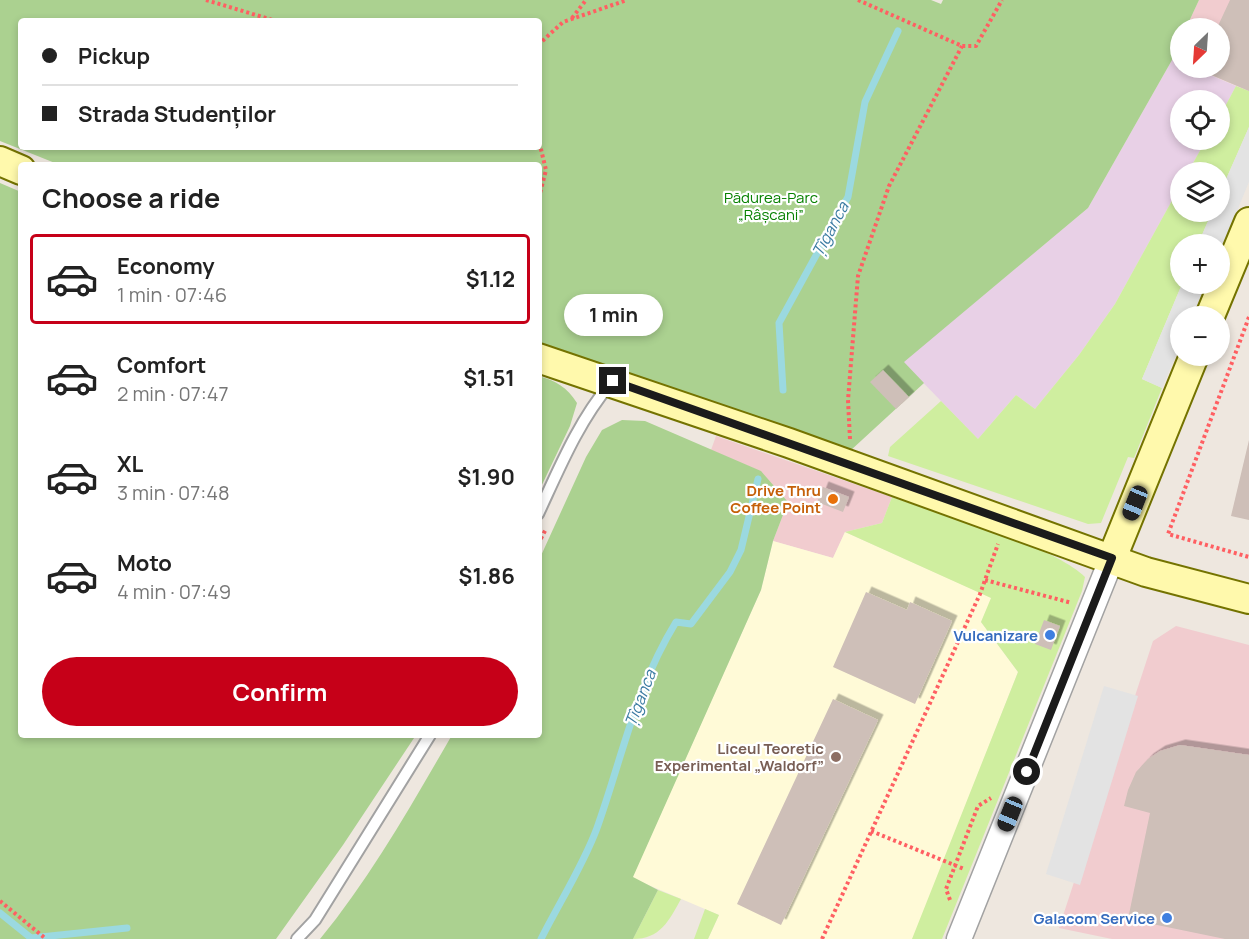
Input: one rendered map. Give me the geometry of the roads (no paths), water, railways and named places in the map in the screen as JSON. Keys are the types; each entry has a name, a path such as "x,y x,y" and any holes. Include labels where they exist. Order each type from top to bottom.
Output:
{"main road":[{"path":"0,162 18,169"},
{"path":"1214,306 1249,222"},
{"path":"542,359 613,381 1146,572 1249,599"},
{"path":"1112,558 1190,366"}],"street":[{"path":"959,939 1112,558"}],"lane":[{"path":"542,506 575,436 593,405 613,381"},
{"path":"297,939 315,920 428,738"}],"waterway":[{"name":"Țîganca","path":"783,390 779,323 848,197 865,102 898,31"},
{"name":"Țîganca","path":"541,939 578,870 597,828 650,672 676,622 691,624 730,572 741,550 758,479"},
{"path":"0,913 31,938 127,928"}],"place":[{"name":"Drive Thru Coffee Point","path":"833,499"},
{"name":"Vulcanizare","path":"1050,635"},
{"name":"Liceul Teoretic Experimental „Waldorf”","path":"836,757"},
{"name":"Galacom Service","path":"1167,918"}],"park label":[{"name":"Pădurea-Parc „Râșcani”","path":"771,206"}]}
